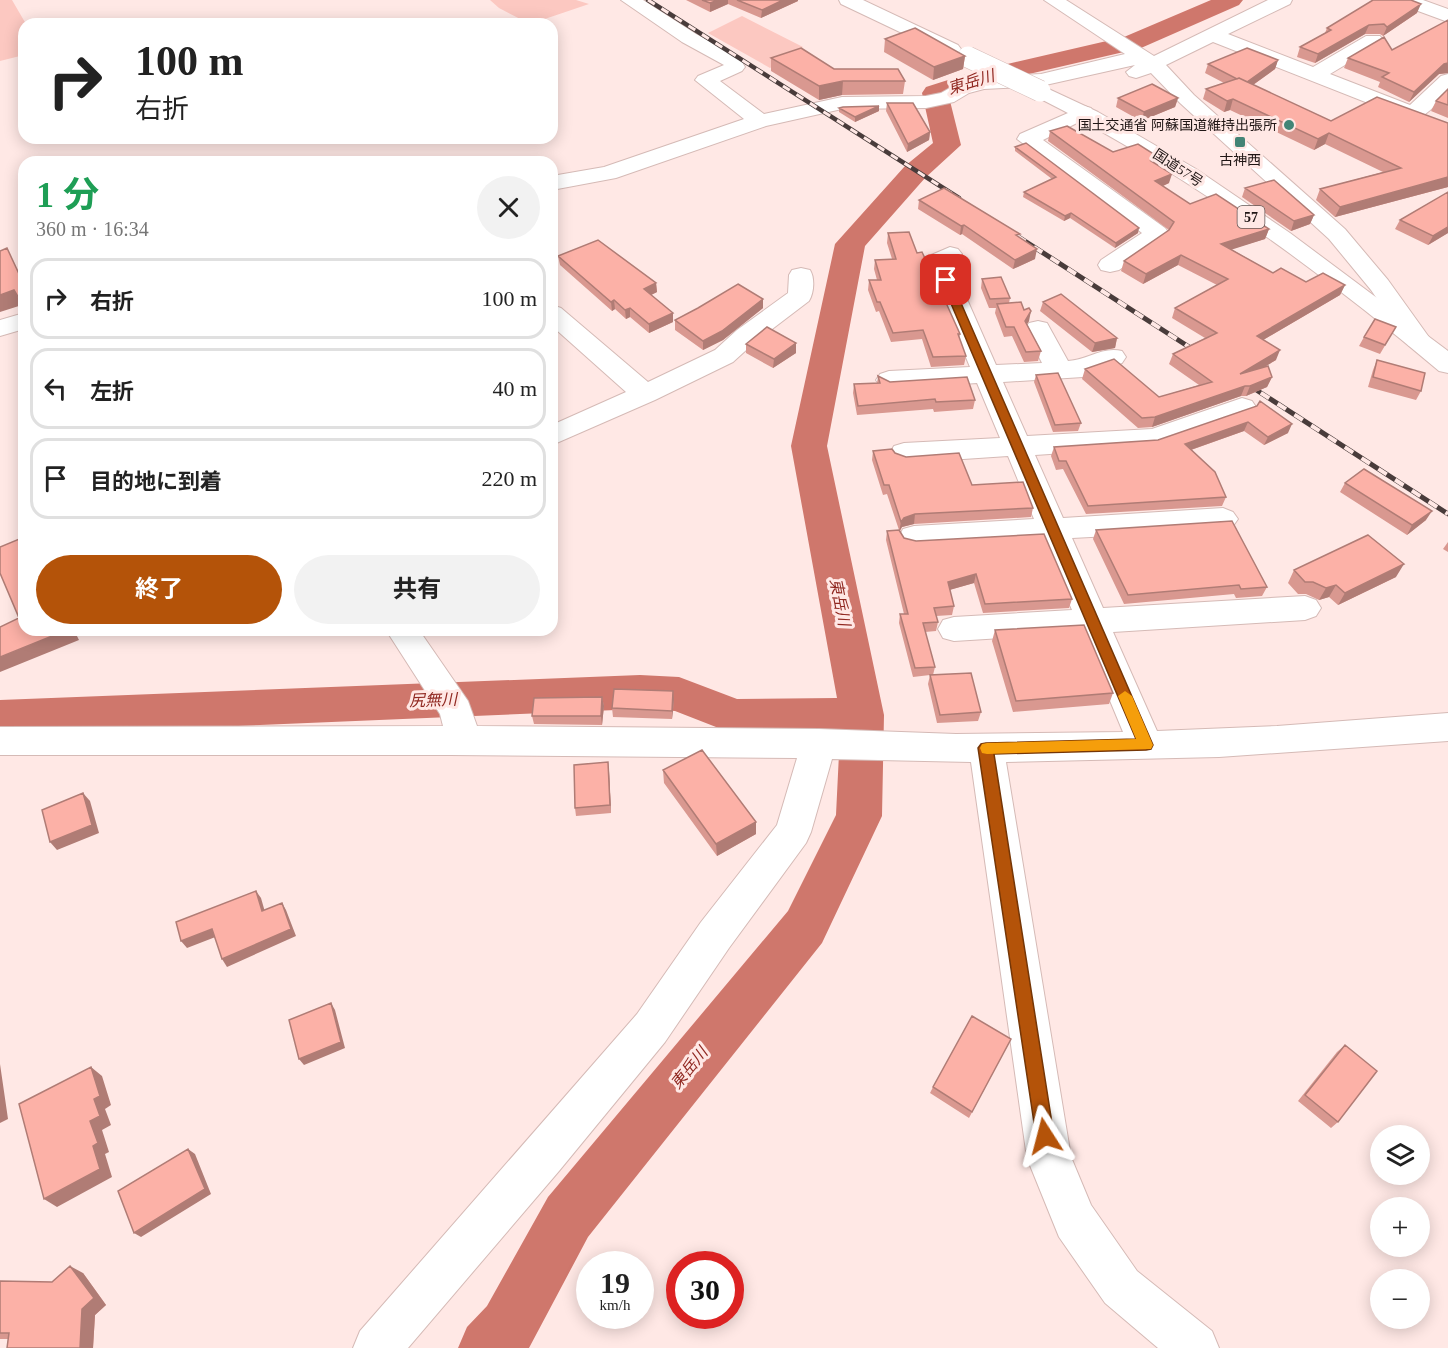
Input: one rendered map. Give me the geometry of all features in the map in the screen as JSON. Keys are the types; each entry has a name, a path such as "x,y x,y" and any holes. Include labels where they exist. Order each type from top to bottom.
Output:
{"main road":[{"path":"630,0 689,39 732,61 735,67 705,80 760,120"},
{"name":"国道57号","path":"848,0 1040,91 1078,103 1226,199 1418,340 1448,365"},
{"path":"1053,0 1146,59 1174,82 1187,99 1337,234 1360,258 1418,340"},
{"path":"1115,82 1146,59 1213,35 1283,0"},
{"path":"1406,0 1448,16"},
{"path":"1213,35 1421,118 1448,80"},
{"path":"1314,75 1373,40"},
{"path":"558,182 608,173 760,120 842,103 937,100 982,83 1041,80 1128,59 1146,59"},
{"path":"1078,103 1028,139 1157,233 1110,266"},
{"path":"950,254 938,261 1146,745"},
{"path":"1318,266 1346,269 1360,258"},
{"path":"558,433 724,356 746,336 800,296 801,275"},
{"path":"558,319 645,394"},
{"path":"0,328 18,323"},
{"path":"1038,329 1059,370"},
{"path":"888,380 1083,369 1113,357"},
{"path":"904,453 1018,448 1154,438 1242,407"},
{"path":"914,537 1223,519"},
{"path":"954,629 1305,608"},
{"path":"406,636 454,713"},
{"path":"0,741 454,713 826,743 986,748 1327,738 1448,727"},
{"path":"377,1348 544,1156 651,1028 715,935 793,832 826,743"},
{"path":"986,748 1049,1158 1075,1221 1121,1287 1195,1348"}],"shaded area":[{"path":"0,0 12,0 22,18 18,18 18,56 0,61"},
{"path":"490,0 576,0 589,4 548,18 518,18 499,8"},
{"path":"742,16 803,47 770,68 708,33"}],"building":[{"path":"702,0 718,0 710,3"},
{"path":"737,0 783,0 762,10"},
{"path":"1373,0 1411,0 1421,4 1387,27 1384,24 1369,25 1318,54 1300,47 1331,30 1327,28"},
{"path":"1448,20 1448,63 1444,64 1414,92 1382,77 1389,73 1348,58 1384,37 1392,50"},
{"path":"915,28 965,56 934,67 885,39"},
{"path":"801,48 834,69 898,69 905,81 843,81 819,86 771,58"},
{"path":"1247,48 1278,60 1247,82 1208,64"},
{"path":"1239,78 1331,121 1377,97 1448,123 1448,177 1340,207 1320,189 1401,168 1329,133 1318,139 1233,99 1227,101 1206,89"},
{"path":"1152,84 1178,98 1144,112 1118,98"},
{"path":"1448,89 1448,105 1436,101"},
{"path":"887,103 913,103 930,132 908,144"},
{"path":"879,106 855,117 839,108 843,107"},
{"path":"1067,126 1113,152 1138,144 1160,158 1151,161 1172,174 1155,181 1190,204 1216,194 1269,229 1221,244 1273,273 1281,268 1306,282 1323,273 1345,285 1257,336 1280,350 1240,374 1268,366 1272,377 1155,417 1142,418 1085,369 1114,359 1159,397 1212,382 1173,354 1217,333 1175,308 1228,279 1181,255 1146,274 1124,261 1169,230 1174,222 1050,131"},
{"path":"1026,143 1139,228 1116,243 1071,213 1065,216 1024,192 1056,177 1015,147"},
{"path":"1274,180 1314,215 1294,221 1245,188"},
{"path":"944,188 1020,234 1016,235 1037,249 1015,260 964,225 961,226 919,200"},
{"path":"1448,192 1448,227 1433,236 1400,220"},
{"path":"909,232 917,253 922,252 947,305 960,334 958,334 966,356 933,357 923,330 893,333 880,302 877,302 869,280 881,280 875,260 896,259 888,233"},
{"path":"598,240 656,283 644,289 673,313 649,324 630,308 625,310 614,300 611,302 558,256"},
{"path":"7,248 18,272 18,297 14,290 0,295 0,251"},
{"path":"1001,277 1010,298 990,299 982,279"},
{"path":"738,284 763,299 722,331 703,341 675,320 698,308"},
{"path":"1061,294 1117,338 1095,343 1043,302"},
{"path":"1021,302 1024,310 1029,308 1031,311 1025,321 1041,351 1026,352 1014,327 1006,327 997,304"},
{"path":"1375,319 1396,327 1385,345 1364,337"},
{"path":"767,327 796,343 774,359 746,344"},
{"path":"1377,360 1425,373 1421,391 1373,377"},
{"path":"1058,373 1081,423 1055,425 1036,375"},
{"path":"878,376 890,382 967,377 975,400 936,402 935,399 858,406 854,384 880,383"},
{"path":"1260,401 1292,424 1268,437 1248,422 1185,444 1215,472 1226,497 1088,506 1066,461 1059,461 1054,447 1158,440 1257,406"},
{"path":"892,449 895,453 906,457 959,453 972,485 1023,482 1033,508 915,514 904,518 901,522 889,485 884,485 873,451"},
{"path":"1364,469 1432,511 1412,525 1345,483"},
{"path":"1232,521 1267,587 1241,589 1239,585 1128,595 1096,530"},
{"path":"899,530 904,538 916,541 1044,534 1072,599 985,604 976,574 948,582 954,606 934,608 938,622 923,623 935,667 915,668 900,614 908,614 887,531"},
{"path":"1368,535 1404,564 1345,593 1336,585 1326,588 1313,582 1305,582 1294,570"},
{"path":"18,540 18,616 0,573 0,547"},
{"path":"18,618 18,636 52,636 0,657 0,627"},
{"path":"1084,625 1113,693 1016,701 995,630"},
{"path":"971,673 981,712 940,715 930,675"},
{"path":"614,689 673,691 672,711 612,708"},
{"path":"602,697 601,716 532,716 534,698"},
{"path":"702,750 756,822 716,844 663,770"},
{"path":"608,762 610,805 575,808 574,765"},
{"path":"83,793 92,825 50,842 42,810"},
{"path":"256,891 262,911 282,903 291,929 222,959 212,929 181,941 176,922"},
{"path":"331,1003 341,1042 299,1059 289,1020"},
{"path":"972,1016 1011,1039 972,1112 933,1087"},
{"path":"1345,1045 1377,1071 1338,1122 1305,1095"},
{"path":"91,1067 100,1096 94,1099 100,1116 90,1121 98,1143 93,1146 100,1169 44,1199 19,1104"},
{"path":"188,1149 205,1189 134,1233 118,1191"},
{"path":"70,1266 94,1298 82,1309 80,1348 7,1348 9,1333 0,1333 0,1281 52,1282"}],"waterway":[{"name":"東岳川","path":"862,715 809,446 850,244 915,172 947,145 935,93 982,77 1132,43 1231,0"},
{"name":"尻無川","path":"0,718 640,692 679,694 734,717 862,715"},
{"name":"東岳川","path":"488,1348 508,1327 568,1217 805,927 859,816 862,715"}],"railway":[{"path":"648,0 959,198"},
{"path":"1017,236 1203,356"},
{"path":"1244,382 1448,514"}],"slow traffic":[{"path":"987,748 1146,745 1125,696"}],"place":[{"name":"国土交通省 阿蘇国道維持出張所","path":"1289,125"},
{"name":"古神西","path":"1240,142"}],"route":[{"path":"946,280 1146,745 986,748 995,821 1045,1136"}]}
